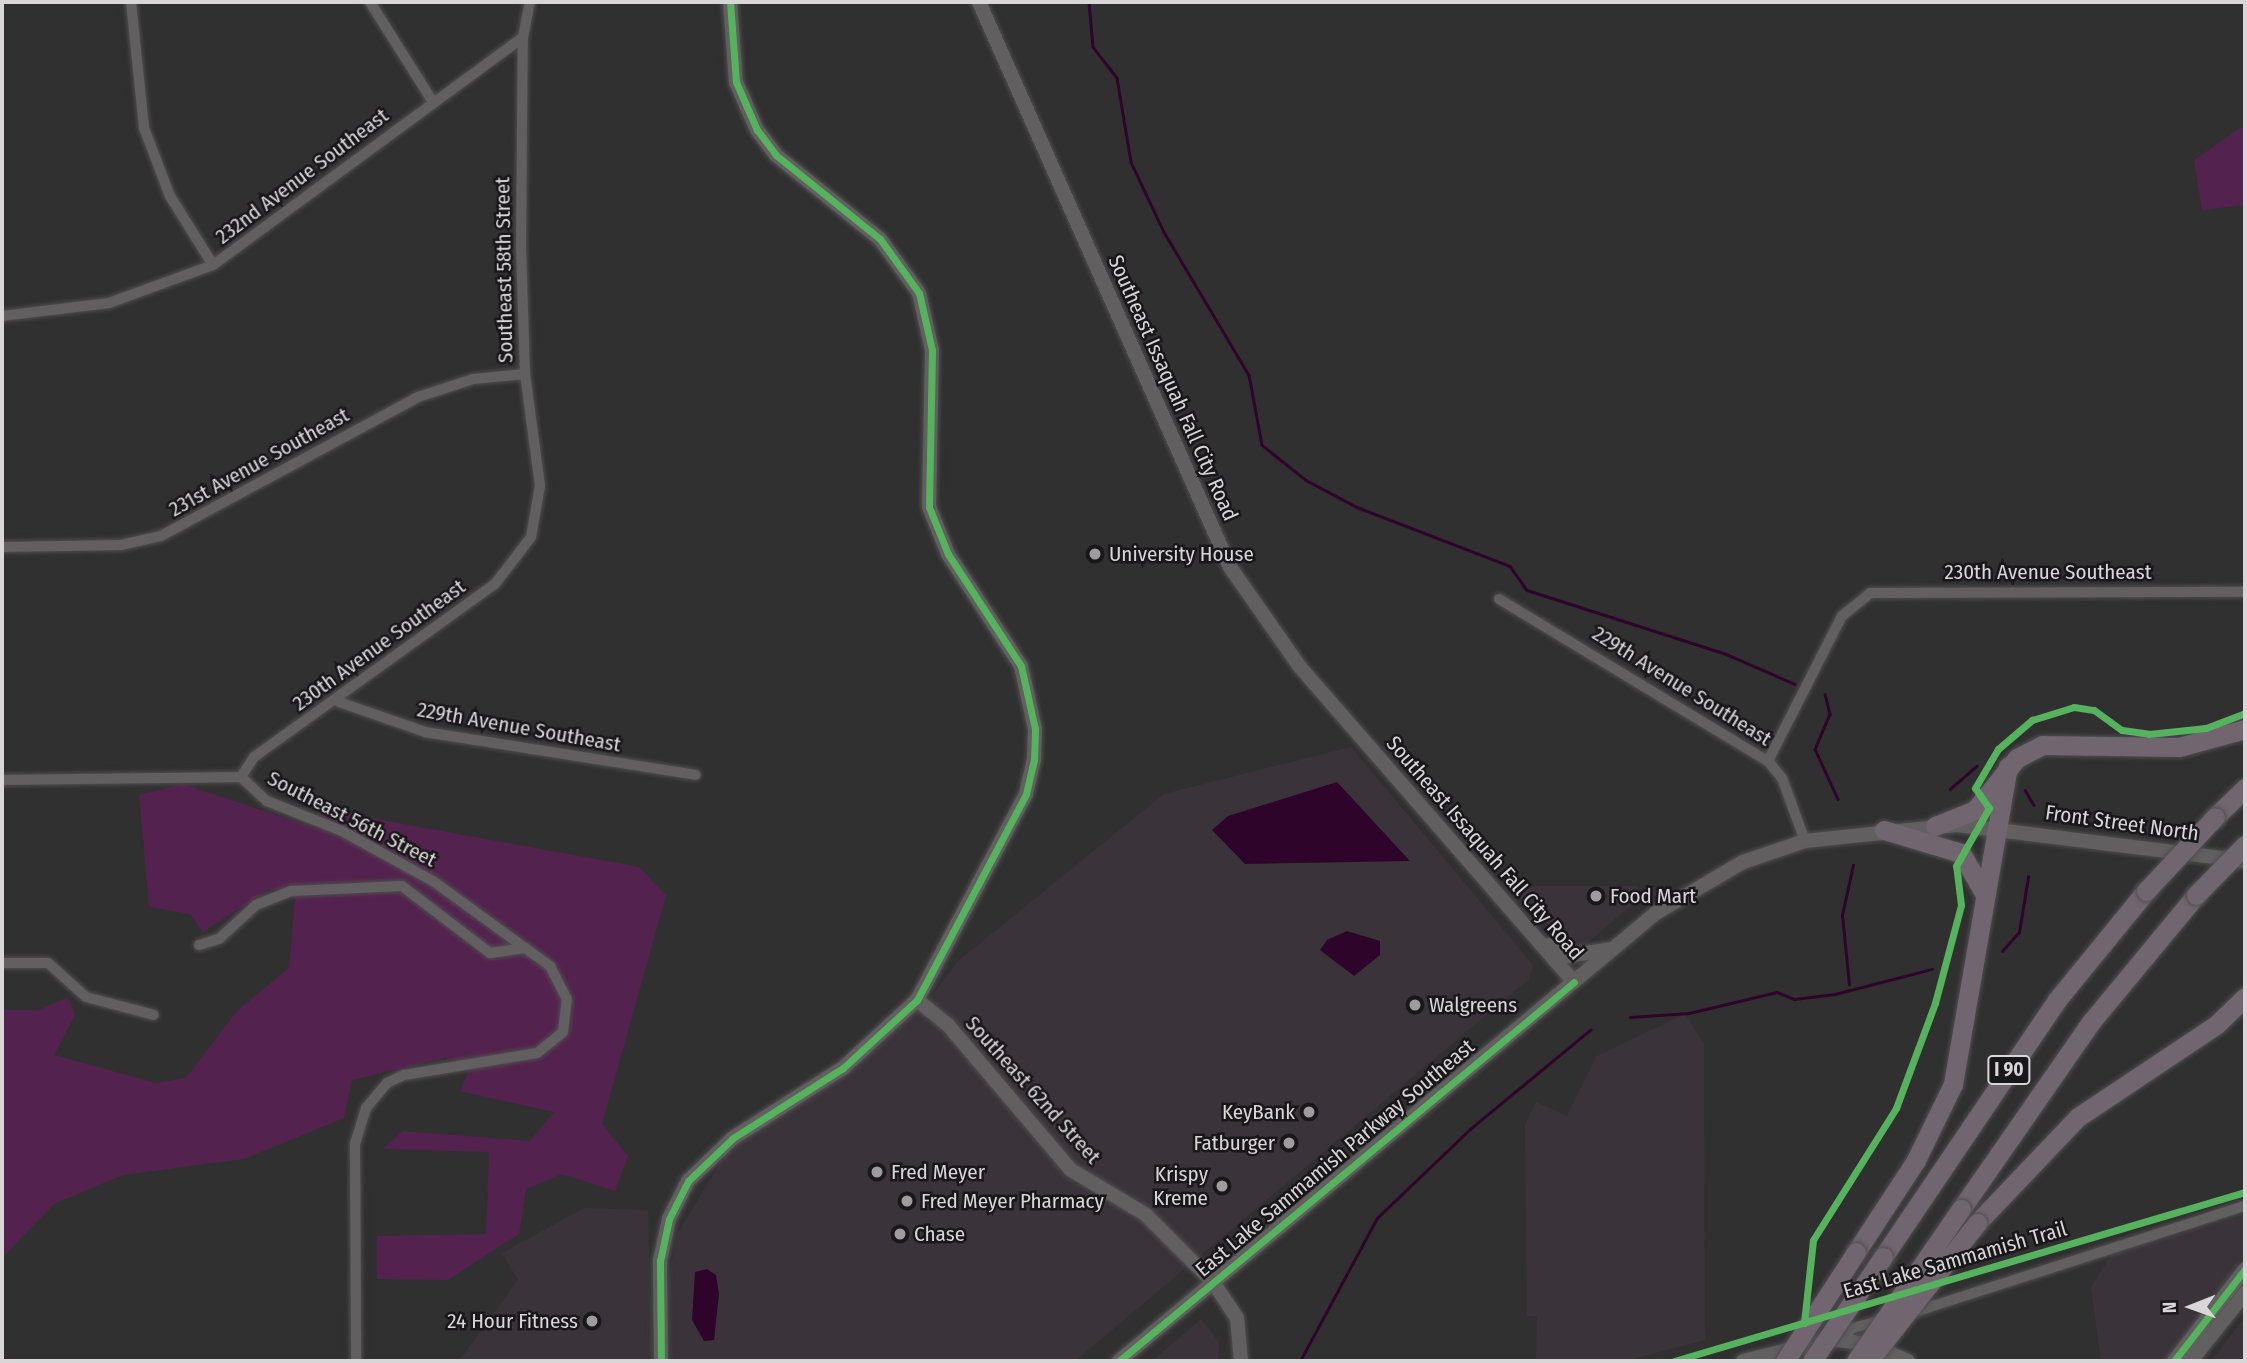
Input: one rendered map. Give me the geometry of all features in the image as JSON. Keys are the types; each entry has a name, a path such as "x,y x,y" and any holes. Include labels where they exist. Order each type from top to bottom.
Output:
{"highway":[{"path":"1936,826 1975,810 2008,767 2042,745 2179,747 2245,729"},
{"path":"1785,1361 1856,1252 1935,1120 1965,1036 1994,827 2008,767"},
{"name":"I 90","path":"1812,1361 2057,1000 2146,891 2245,788"},
{"path":"1884,830 1961,853 1983,901"},
{"name":"I 90","path":"1856,1361 2099,1012 2196,895 2245,845"},
{"path":"1869,1361 1977,1223 2078,1117 2216,1025 2245,997"}],"main road":[{"path":"661,1361 660,1261 669,1219 688,1181 727,1143 843,1068 917,1000 1026,794 1035,729 1027,684 1008,640 934,524 926,465 932,350 919,293 880,239 776,155 757,130 734,71 730,2"},
{"name":"Southeast Issaquah Fall City Road","path":"979,2 1230,567 1343,718 1574,982"},
{"name":"East Lake Sammamish Parkway Southeast","path":"1119,1361 1613,949 1702,883 1805,841 1936,826 1994,827"},
{"name":"Front Street North","path":"1994,827 2245,861"},
{"path":"1527,929 1567,956 1613,949"},
{"name":"Southeast 62nd Street","path":"917,1000 948,1025 1071,1170 1145,1214 1213,1282 1237,1318 1241,1361"},
{"path":"2174,1361 2245,1269"},
{"path":"2191,1361 2245,1293"},
{"path":"1743,1361 1839,1340 1909,1361"}],"street":[{"path":"131,2 144,128 170,196 213,265"},
{"path":"370,2 433,102"},
{"name":"Southeast 58th Street","path":"530,2 523,37 525,374 540,466 531,537"},
{"name":"232nd Avenue Southeast","path":"2,316 110,303 213,265 523,37"},
{"name":"231st Avenue Southeast","path":"2,547 121,545 161,536 418,397 473,379 525,374"},
{"name":"230th Avenue Southeast","path":"241,777 254,757 339,702 495,584 531,537"},
{"name":"230th Avenue Southeast","path":"1768,761 1853,602 1881,591 2245,592"},
{"name":"229th Avenue Southeast","path":"1499,599 1768,761 1782,778 1805,841"},
{"name":"229th Avenue Southeast","path":"339,702 425,732 696,775"},
{"path":"2,780 241,777"},
{"name":"Southeast 56th Street","path":"241,777 267,801 342,831 433,881 526,948 564,986 563,1032 518,1059 395,1078 375,1094 361,1119 355,1143 356,1361"},
{"path":"199,945 219,939 256,905 290,891 402,886 490,953 526,948"},
{"path":"2,963 48,963 86,997 155,1015"},
{"path":"1839,1340 1853,1328 2245,1206"}],"shaded area":[{"path":"2245,125 2245,205 2202,210 2194,160"},
{"path":"1351,747 1533,965 1529,979 1075,1361 671,1361 669,1278 677,1234 734,1140 837,1077 928,1001 957,962 1164,794"},
{"path":"1337,782 1410,861 1245,864 1212,830 1228,816"},
{"path":"183,784 313,827 322,809 639,867 666,895 602,1124 628,1156 615,1191 562,1174 526,1189 519,1234 448,1280 377,1279 377,1236 486,1234 489,1152 383,1149 403,1131 530,1141 554,1112 460,1091 470,1069 445,1058 352,1080 344,1118 244,1159 123,1175 54,1204 2,1258 2,1010 39,1010 68,997 75,1015 54,1055 156,1083 186,1078 237,1011 289,968 295,899 270,889 203,932 190,914 149,907 139,795"},
{"path":"1510,886 1637,886 1636,901 1583,947 1571,947"},
{"path":"1347,931 1380,941 1380,955 1354,976 1320,950 1327,940"},
{"path":"1685,1014 1704,1044 1705,1340 1625,1361 1536,1361 1537,1316 1527,1316 1525,1125 1536,1102 1567,1116 1597,1056"},
{"path":"584,1208 648,1210 652,1361 459,1361 518,1280 502,1253"},
{"path":"2245,1215 2245,1254 2166,1361 2101,1361 2091,1287 2111,1255"},
{"path":"707,1269 716,1275 719,1294 714,1340 704,1341 692,1320 695,1272"},
{"path":"2245,1317 2245,1361 2211,1361 2237,1327"},
{"path":"1201,1319 1219,1342 1218,1361 1152,1361"}],"waterway":[{"path":"1089,2 1093,47 1117,78 1131,162 1164,232 1249,375 1262,445 1306,480 1357,507 1510,566 1527,590 1726,654 1795,684"},
{"path":"1825,694 1830,714 1815,749 1838,799"},
{"path":"1950,789 1976,766"},
{"path":"2025,790 2034,805"},
{"path":"1849,985 1842,915 1853,865"},
{"path":"2002,951 2019,932 2028,877"},
{"path":"1630,1017 1689,1013 1777,992 1794,999 1835,994 1932,969"},
{"path":"1300,1361 1377,1218 1470,1129 1590,1030"}],"cycle path":[{"path":"661,1361 660,1261 669,1219 688,1181 733,1138 843,1068 917,1000 1026,794 1034,760 1035,729 1021,666 948,554 929,507 932,350 919,293 880,239 776,155 757,130 736,82 730,2"},
{"path":"1804,1323 1813,1240 1896,1108 1935,1003 1961,905 1956,866 1989,808 1975,788 1998,749 2032,720 2074,707 2094,710 2122,730 2149,734 2206,728 2245,713"},
{"path":"1119,1361 1574,982"},
{"name":"East Lake Sammamish Trail","path":"1674,1361 2245,1192"},
{"path":"2174,1361 2245,1269"}],"place":[{"name":"University House","path":"1095,554"},
{"name":"Food Mart","path":"1596,896"},
{"name":"Walgreens","path":"1415,1005"},
{"name":"KeyBank","path":"1309,1112"},
{"name":"Fatburger","path":"1289,1143"},
{"name":"Fred Meyer","path":"877,1172"},
{"name":"Krispy Kreme","path":"1222,1186"},
{"name":"Fred Meyer Pharmacy","path":"907,1201"},
{"name":"Chase","path":"900,1234"},
{"name":"24 Hour Fitness","path":"592,1321"}]}
